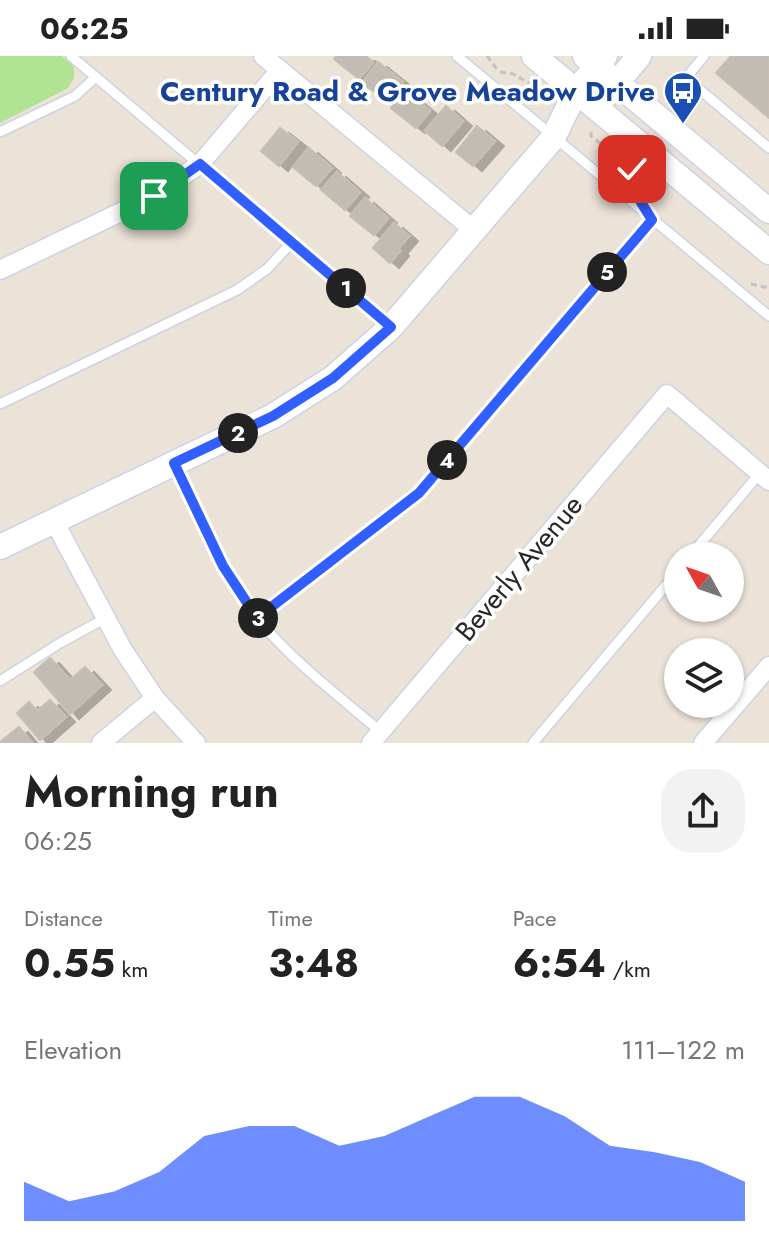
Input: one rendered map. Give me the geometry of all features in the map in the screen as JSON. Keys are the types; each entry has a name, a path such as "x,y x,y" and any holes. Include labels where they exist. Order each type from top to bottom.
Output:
{"street":[{"path":"263,56 475,231"},
{"path":"534,56 576,91 593,119 769,252"},
{"path":"553,138 593,119 617,82 639,56"},
{"path":"0,547 285,408 333,378 391,327 553,138 595,59 617,82 769,209"},
{"path":"0,270 154,196 200,164 280,70"},
{"name":"Beverly Avenue","path":"376,738 667,394 764,477"},
{"path":"54,521 123,650 155,698 196,743"},
{"path":"703,743 769,666"},
{"path":"101,743 155,698"}],"lane":[{"path":"71,56 391,327"},
{"path":"457,56 769,316"},
{"path":"704,56 686,78 769,148"},
{"path":"0,132 75,96 96,77"},
{"path":"257,618 419,493 652,220"},
{"path":"0,404 237,290 267,269 292,242"},
{"path":"174,463 223,566 257,618 376,738"},
{"path":"703,542 764,477"},
{"path":"533,743 664,588"},
{"path":"0,681 104,619"}],"path":[{"path":"500,72 513,74 538,88"},
{"path":"593,119 591,136 632,169 639,199 652,220"}],"green space":[{"path":"0,56 62,56 74,67 74,78 68,88 0,123"}],"building":[{"path":"336,56 366,56 373,62 359,79 334,59"},
{"path":"731,56 769,56 769,118 716,73"},
{"path":"378,62 403,82 388,101 362,83"},
{"path":"405,90 430,111 416,128 391,108"},
{"path":"446,106 463,121 442,146 425,131"},
{"path":"477,126 495,141 473,166 456,152"},
{"path":"280,128 298,142 279,166 261,151"},
{"path":"309,148 332,168 316,186 293,167"},
{"path":"337,172 360,192 345,210 321,190"},
{"path":"365,198 388,218 374,235 350,216"},
{"path":"394,223 409,236 390,263 373,248"},
{"path":"50,658 70,680 85,667 102,685 70,714 34,672"},
{"path":"50,700 66,717 40,740 17,713 29,702 37,711"},
{"path":"19,727 32,743 0,743 0,742"}],"place":[{"name":"Century Road & Grove Meadow Drive","path":"683,125"}],"route":[{"path":"154,196 200,164 391,327 333,378 273,416 174,463 223,566 257,618 419,493 652,220 639,199 632,169"}]}
